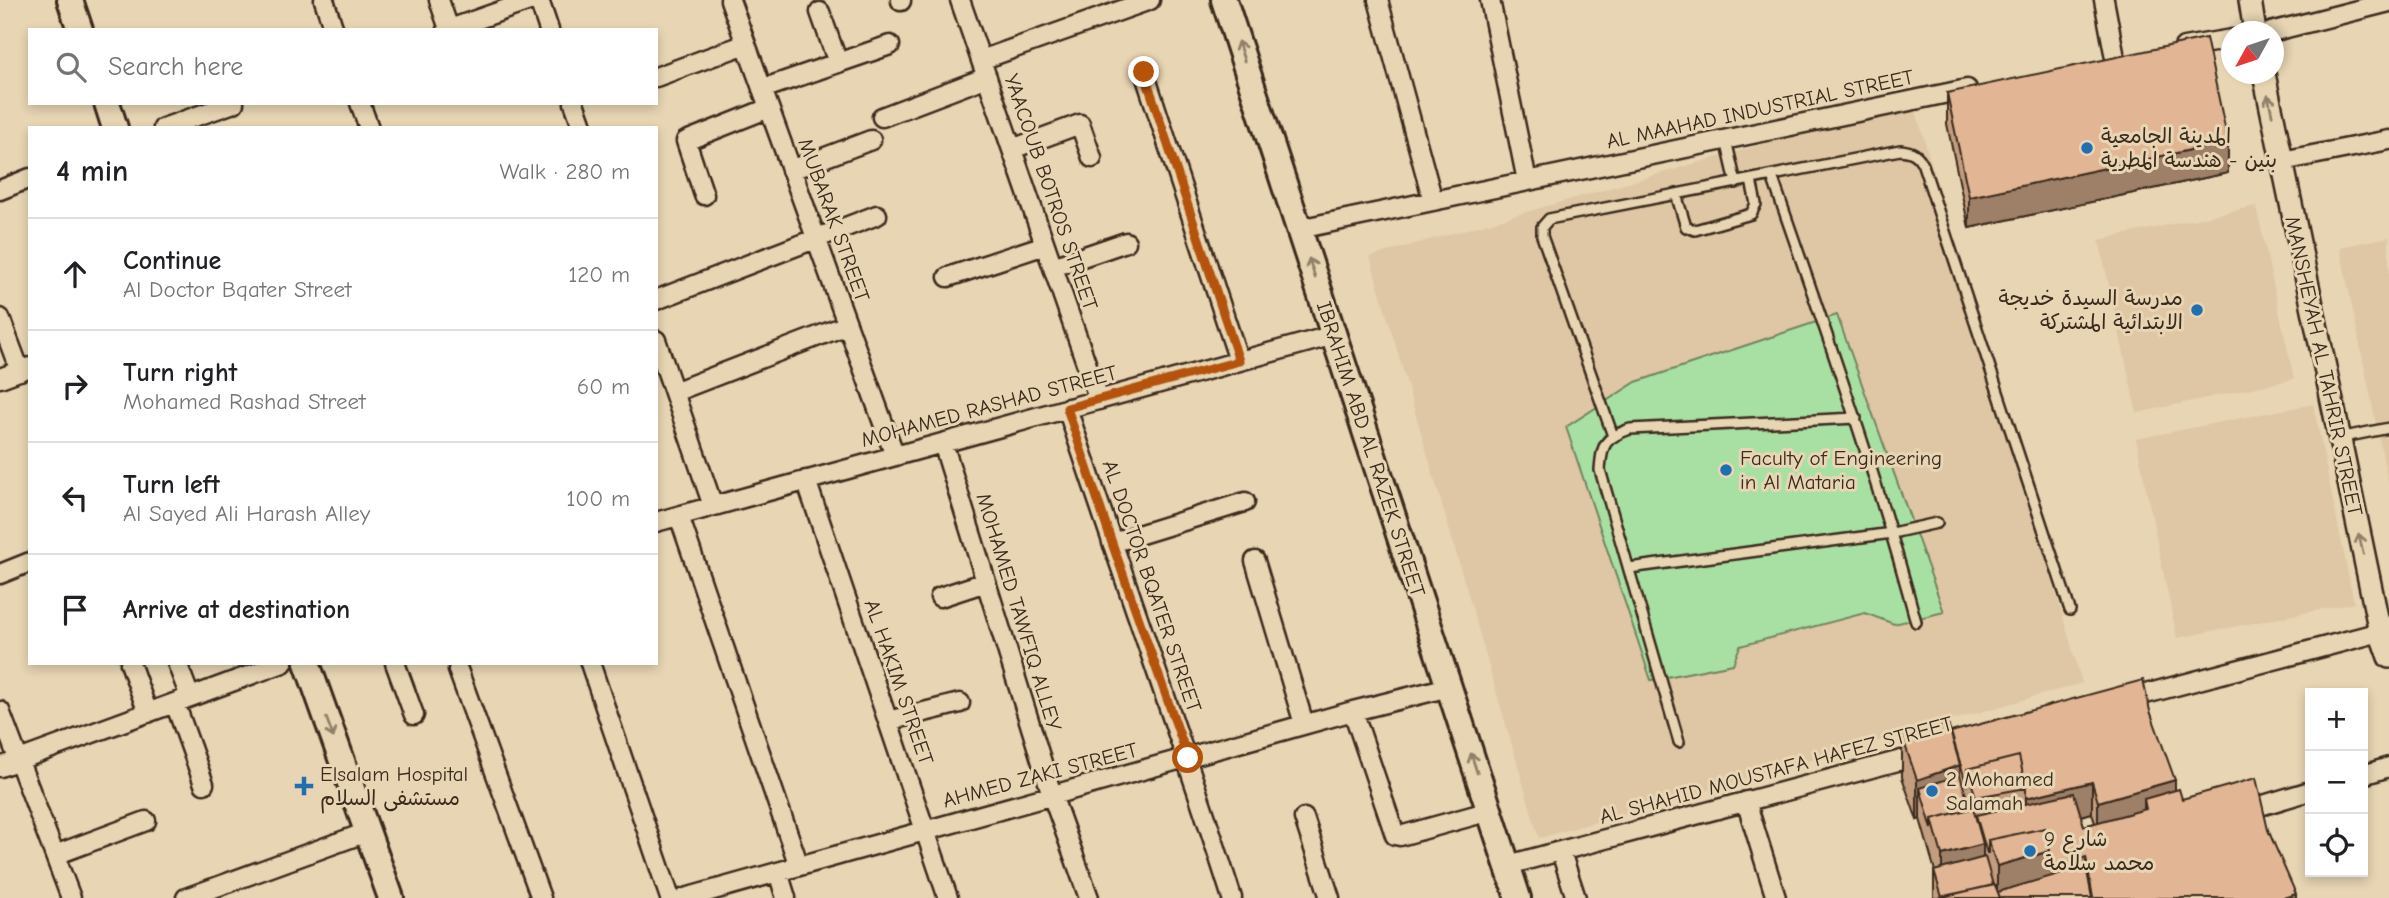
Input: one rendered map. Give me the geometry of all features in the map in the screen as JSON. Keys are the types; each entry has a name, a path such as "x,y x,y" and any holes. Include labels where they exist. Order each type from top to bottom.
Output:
{"main road":[{"path":"70,0 79,28"},
{"name":"IBRAHIM ABD AL RAZEK STREET","path":"1224,0 1518,898"},
{"path":"108,105 115,126"},
{"path":"308,665 391,898"}],"street":[{"path":"324,0 333,28"},
{"path":"439,0 448,28"},
{"path":"451,28 532,0"},
{"path":"538,0 548,28"},
{"name":"MUBARAK STREET","path":"730,0 895,456"},
{"name":"YAACOUB BOTROS STREET","path":"960,0 1099,400"},
{"path":"882,117 984,69 1150,0"},
{"path":"1378,0 1433,201"},
{"path":"2104,0 2115,59"},
{"path":"2249,0 2253,21"},
{"path":"1496,1 1527,181"},
{"path":"2284,29 2389,2"},
{"path":"820,12 838,63"},
{"path":"2167,50 2221,41"},
{"path":"658,76 746,44"},
{"path":"762,89 890,45"},
{"path":"1144,72 1239,361"},
{"name":"MANSHEYAH AL TAHRIR STREET","path":"2266,84 2339,438 2389,657"},
{"name":"AL MAAHAD INDUSTRIAL STREET","path":"1299,229 1981,86"},
{"path":"169,126 228,105"},
{"path":"361,105 368,126"},
{"path":"578,105 583,126"},
{"path":"704,195 686,141 769,108"},
{"path":"1012,149 1080,124 1092,158"},
{"path":"2282,161 2389,140"},
{"path":"791,170 871,141"},
{"path":"0,190 28,179"},
{"path":"658,299 877,215"},
{"path":"1052,267 1126,242"},
{"path":"948,277 1045,245"},
{"path":"0,318 25,369 0,378"},
{"path":"674,391 847,324"},
{"name":"MOHAMED RASHAD STREET","path":"658,521 1334,335"},
{"path":"658,346 713,506"},
{"name":"AL DOCTOR BQATER STREET","path":"1067,408 1188,758 1232,898"},
{"name":"MOHAMED TAWFIQ ALLEY","path":"943,443 1052,795 1089,898"},
{"name":"AL HAKIM STREET","path":"806,480 948,898"},
{"path":"1112,543 1245,502"},
{"path":"679,516 799,866"},
{"path":"1255,561 1304,724"},
{"path":"0,574 28,563"},
{"path":"940,597 986,582"},
{"path":"2112,703 2141,704 2384,629"},
{"path":"131,665 148,713"},
{"path":"177,665 182,700 204,785"},
{"path":"0,767 278,665"},
{"path":"396,665 414,715"},
{"path":"591,665 670,898"},
{"path":"458,670 541,898"},
{"name":"AHMED ZAKI STREET","path":"685,898 1304,724 1449,687"},
{"path":"888,721 960,703"},
{"path":"0,711 71,898"},
{"path":"1353,711 1395,835 1400,836 1490,811"},
{"name":"AL SHAHID MOUSTAFA HAFEZ STREET","path":"1508,865 1945,748"},
{"path":"2368,773 2389,767"},
{"path":"2221,818 2305,793"},
{"path":"1746,802 1776,898"},
{"path":"1304,818 1330,898"},
{"path":"55,855 146,821"},
{"path":"186,898 367,832"},
{"path":"1561,852 1576,898"},
{"path":"778,872 786,898"}],"lane":[{"path":"1726,140 1736,183"},
{"path":"1612,436 1542,236 1542,227 1549,219 1900,150 1910,151 1919,156 2070,610"},
{"path":"1772,176 1856,418 1916,622"},
{"path":"1676,194 1686,227 1695,230 1751,214 1756,204 1751,180"},
{"path":"1679,742 1600,470 1602,451 1612,436 1630,429 1856,418"},
{"path":"2339,438 2389,428"},
{"path":"1629,568 1892,533 1937,523"}],"shaded area":[{"name":"Faculty of Engineering in Al Mataria","path":"1913,101 2082,683 1539,838 1370,257"},
{"name":"مدرسة السيدة خديجة الابتدائية المشتركة","path":"2256,206 2294,379 2137,413 2099,240"},
{"path":"2389,237 2389,487 2340,247"},
{"path":"2313,404 2354,603 2177,638 2136,439"}],"green space":[{"path":"1837,315 1944,612 1894,624 1865,613 1740,646 1733,664 1651,680 1566,427 1636,382"}],"building":[{"name":"المدينة الجامعية بنين - هندسة المطرية","path":"2206,38 2228,142 1969,197 1947,93"},
{"path":"2143,680 2150,711 2175,780 2098,802 2092,782 2026,798 2019,756 1967,769 1967,786 1951,732"},
{"path":"1948,724 1960,765 1917,780 1902,736"},
{"path":"2019,756 2026,788 1976,797 1967,769"},
{"path":"1960,775 1970,809 1932,819 1932,829 1920,788"},
{"path":"2256,778 2268,830 2296,894 2283,898 2093,898 2086,857 2050,868 2050,851 2045,828 1988,840 1987,853 1976,815 2074,793 2084,826 2146,809 2144,799 2179,789 2182,799"},
{"path":"1973,808 1983,844 1942,855 1932,819"},
{"path":"2045,828 2050,851 1997,866 1988,840"},
{"path":"1985,857 1993,885 1942,897 1934,871"},
{"path":"2086,866 2092,898 2000,898 1998,892"},
{"path":"1995,885 2000,898 1939,898 1944,896"}],"place":[{"name":"المدينة الجامعية بنين - هندسة المطرية","path":"2087,148"},
{"name":"مدرسة السيدة خديجة الابتدائية المشتركة","path":"2197,310"},
{"name":"Faculty of Engineering in Al Mataria","path":"1726,470"},
{"name":"Elsalam Hospital مستشفى السلام","path":"304,786"},
{"name":"2 Mohamed Salamah","path":"1932,791"},
{"name":"9 شارع محمد سلامة","path":"2030,851"}],"route":[{"path":"1144,72 1239,361 1067,408 1188,758"}]}
